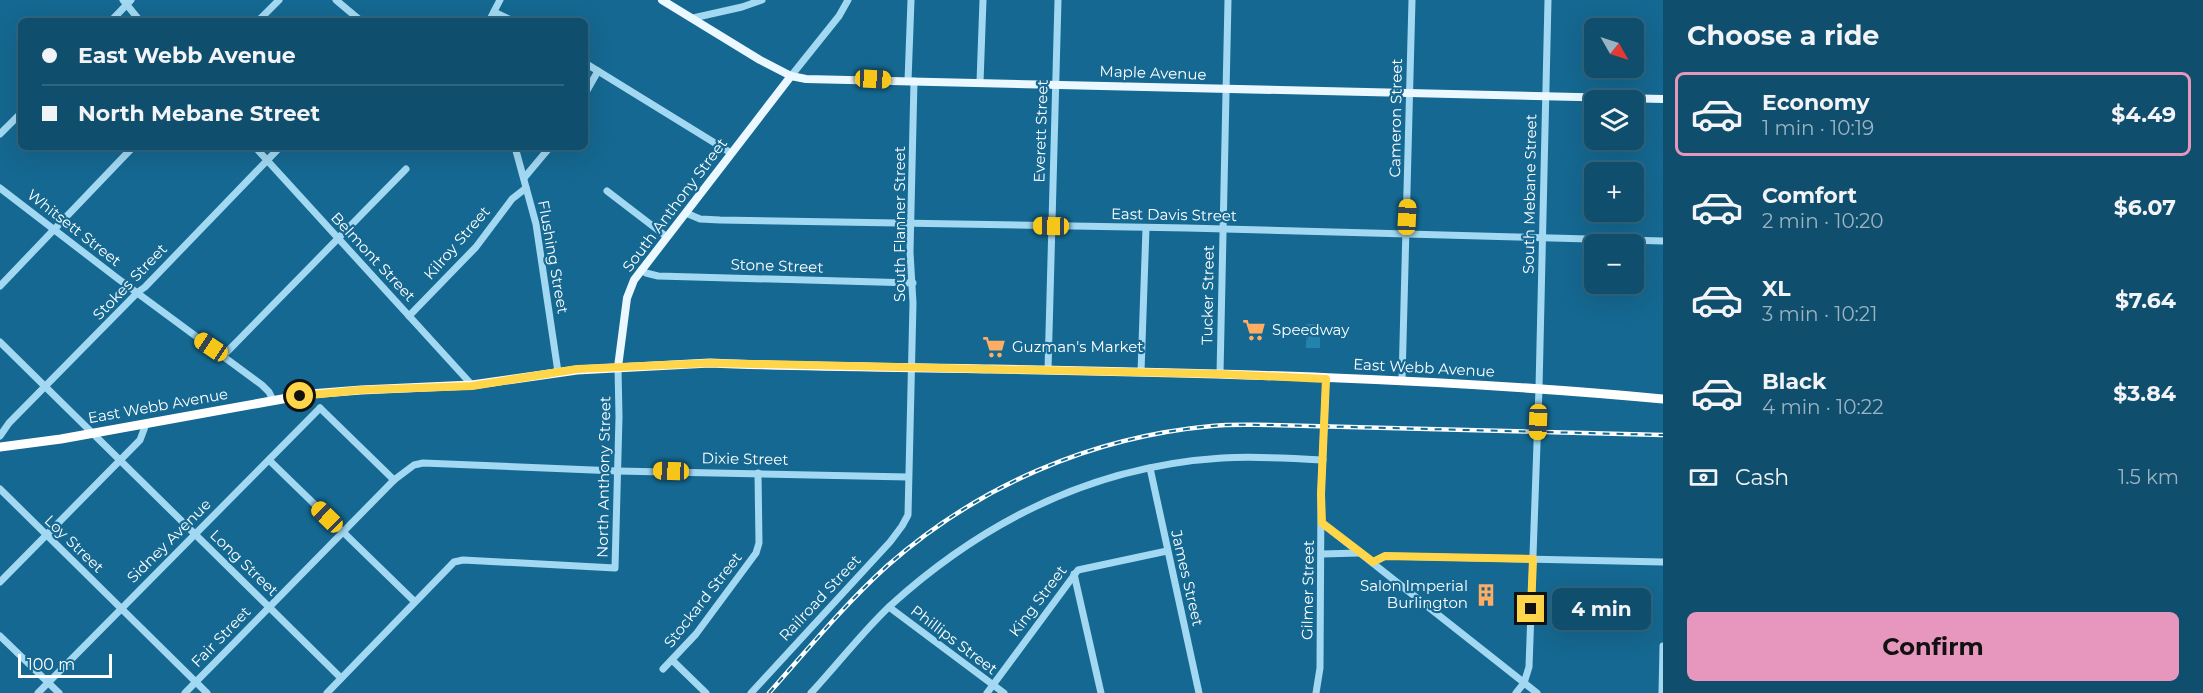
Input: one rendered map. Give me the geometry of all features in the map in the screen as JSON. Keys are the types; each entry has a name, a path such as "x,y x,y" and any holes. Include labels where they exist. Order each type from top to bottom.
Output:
{"highway":[{"name":"East Webb Avenue","path":"0,447 321,393 472,386 558,372 710,363 1402,380 1539,388 1663,399"}],"main road":[{"name":"Maple Avenue","path":"663,0 760,60 791,76 806,78 1546,98 1663,99"},
{"name":"South Anthony Street","path":"618,367 627,298 634,280 791,76"}],"street":[{"path":"261,18 279,0"},
{"path":"336,0 357,18"},
{"path":"491,18 499,0"},
{"path":"693,18 742,8 762,0"},
{"path":"791,76 819,43 848,0"},
{"name":"South Flanner Street","path":"906,519 908,515 913,284 910,224 911,0"},
{"path":"980,82 983,0"},
{"name":"Everett Street","path":"1048,370 1058,0"},
{"name":"Tucker Street","path":"1220,374 1228,0"},
{"name":"Cameron Street","path":"1402,380 1412,0"},
{"name":"South Mebane Street","path":"1524,683 1529,667 1533,559 1548,0"},
{"path":"114,18 127,2 138,18"},
{"path":"494,12 507,18"},
{"path":"588,65 707,136 731,153"},
{"path":"588,89 598,71"},
{"path":"0,134 18,115"},
{"path":"0,286 130,150"},
{"name":"Belmont Street","path":"258,150 472,386"},
{"name":"Stokes Street","path":"0,436 9,423 138,292 146,287 277,150"},
{"name":"Flushing Street","path":"516,150 536,224 558,372"},
{"path":"524,178 547,150"},
{"path":"223,356 406,169"},
{"name":"Whitsett Street","path":"0,188 265,388 273,400"},
{"name":"Kilroy Street","path":"409,316 476,247 512,199 526,188"},
{"path":"608,191 667,237"},
{"name":"East Davis Street","path":"686,213 700,219 1663,241"},
{"path":"1141,372 1146,228"},
{"name":"Stone Street","path":"641,270 658,276 913,284"},
{"name":"Long Street","path":"0,342 341,678"},
{"name":"North Anthony Street","path":"327,693 414,601 459,560 615,568 618,367"},
{"name":"Gilmer Street","path":"1317,693 1320,668 1326,379"},
{"path":"321,393 320,408 394,480"},
{"name":"Sidney Avenue","path":"38,693 320,408"},
{"path":"0,582 140,440 146,424"},
{"path":"811,693 889,607 964,546 999,524 1061,494 1126,473 1220,458 1323,460"},
{"path":"269,460 414,601"},
{"name":"Fair Street","path":"185,693 394,480 418,464 474,465"},
{"name":"Dixie Street","path":"474,465 617,471 908,477"},
{"name":"James Street","path":"1150,468 1199,693"},
{"name":"Stockard Street","path":"663,669 707,620 757,550 760,499 758,473"},
{"name":"Loy Street","path":"0,489 207,693"},
{"name":"Railroad Street","path":"751,693 890,542 906,519"},
{"path":"1322,523 1537,693"},
{"name":"King Street","path":"987,693 1074,574 1081,569 1167,551"},
{"path":"1322,554 1359,553"},
{"path":"1373,562 1385,556 1663,562"},
{"path":"1074,574 1101,693"},
{"name":"Phillips Street","path":"889,607 1004,693"},
{"path":"0,636 59,693"},
{"path":"1662,693 1663,646"},
{"path":"672,660 706,693"},
{"path":"1516,693 1524,683"}],"green space":[{"path":"1306,324 1320,324 1320,348 1306,348"}],"railway":[{"path":"769,693 856,596 922,537 998,489 1038,470 1123,441 1167,432 1234,425 1663,435"}],"place":[{"name":"Speedway","path":"1254,330"},
{"name":"Guzman's Market","path":"994,347"},
{"name":"Salon Imperial Burlington","path":"1486,595"}],"route":[{"path":"300,396 360,390 472,386 577,369 710,363 1030,369 1326,379 1321,494 1322,523 1373,562 1385,556 1533,559 1531,609"}]}
